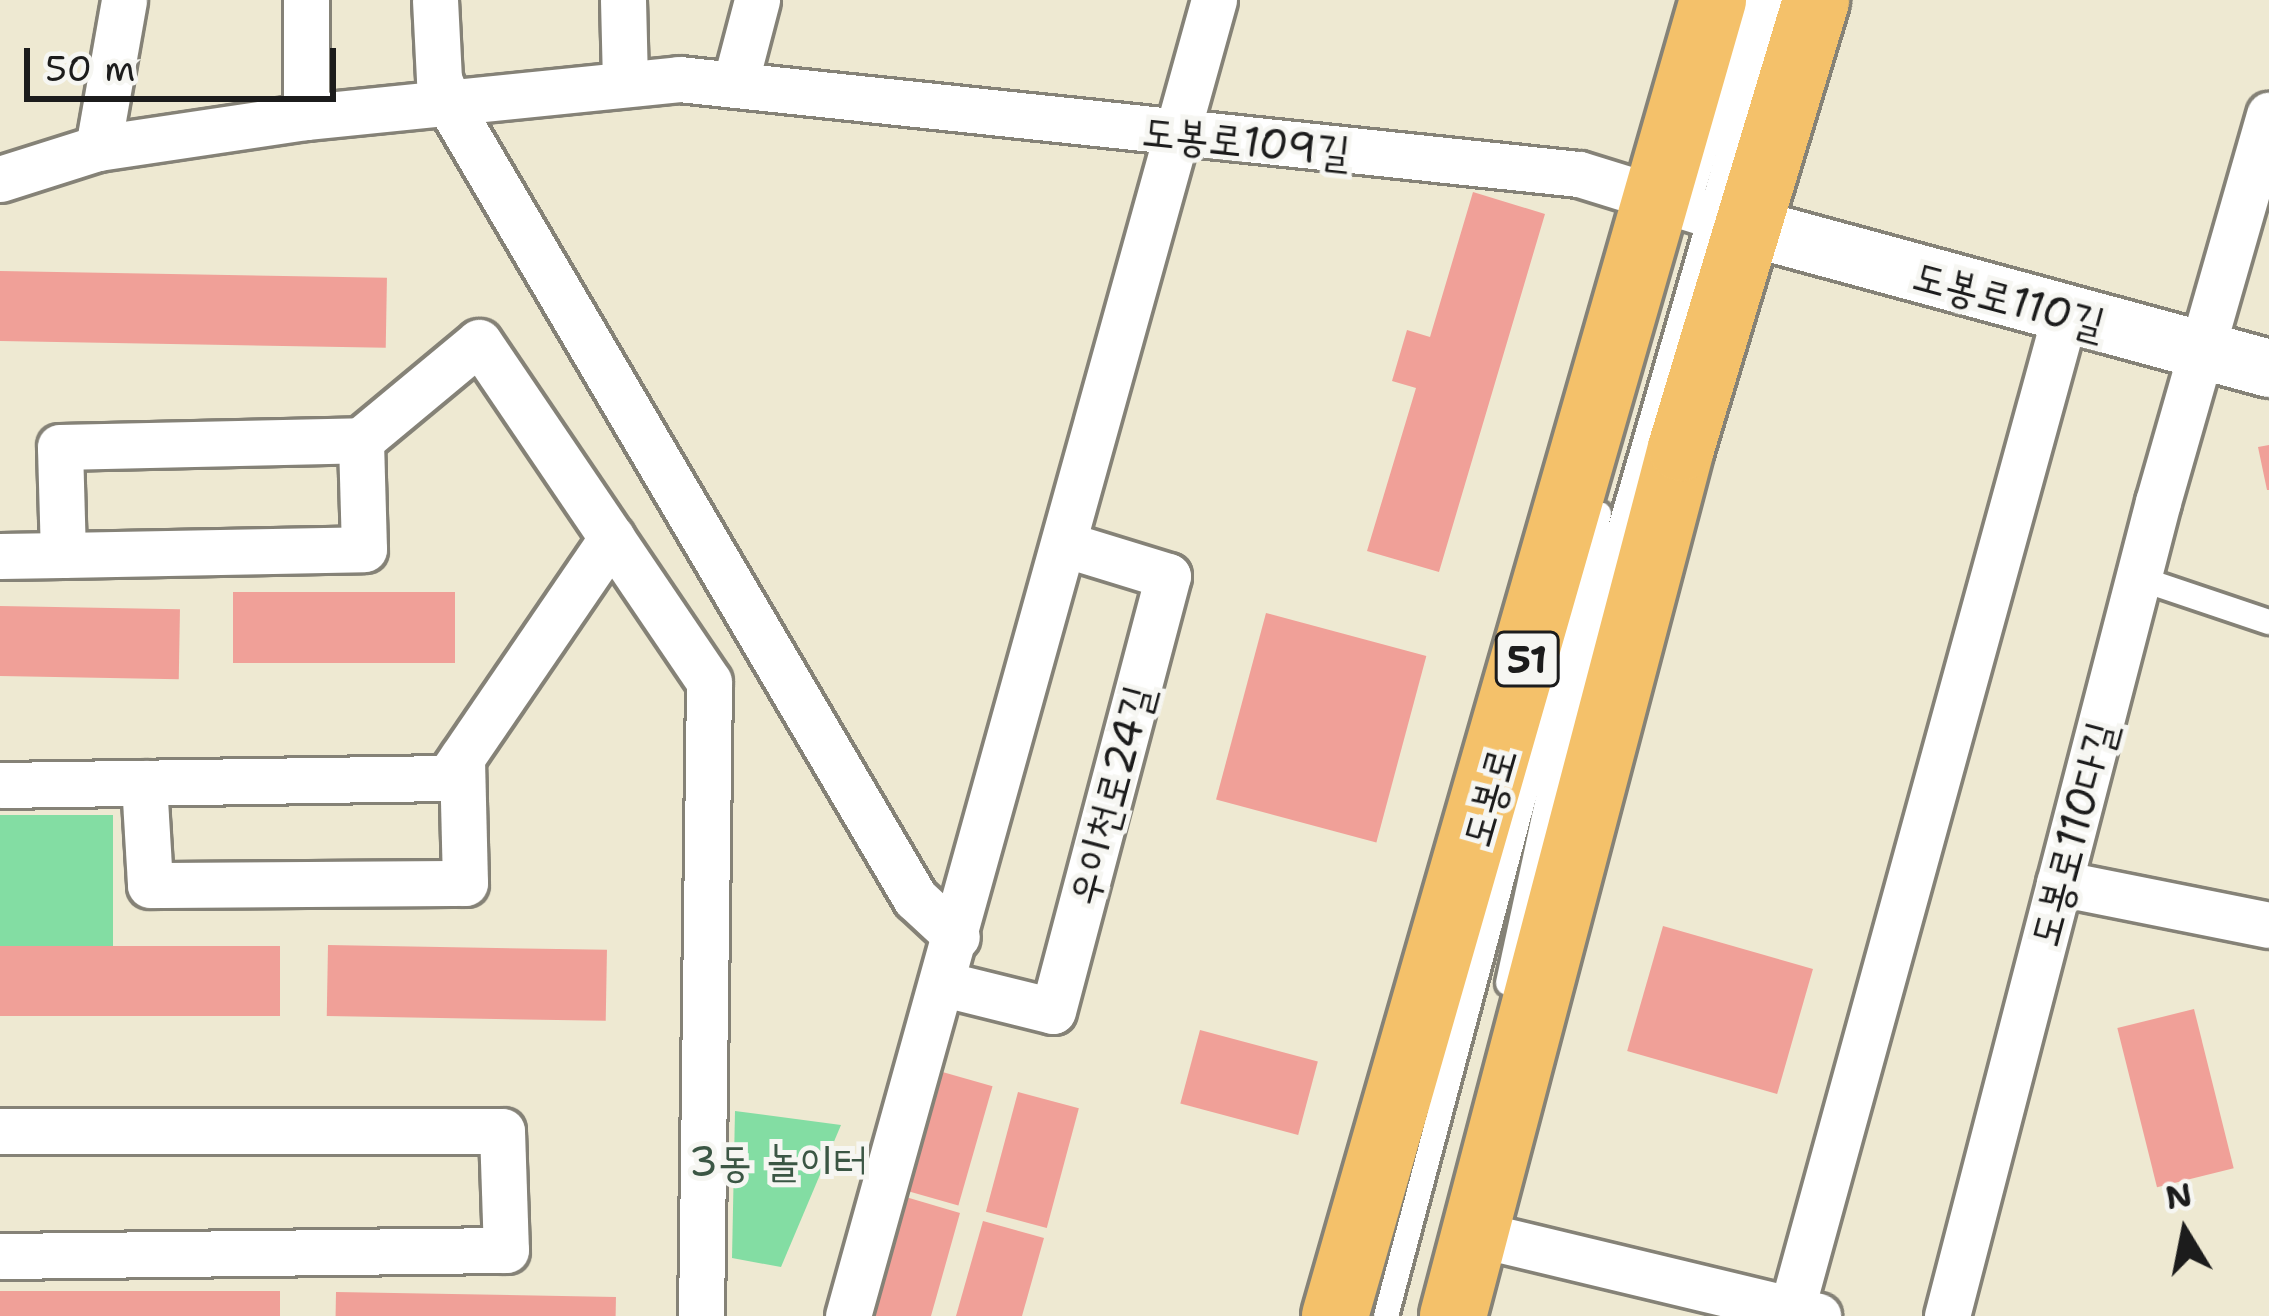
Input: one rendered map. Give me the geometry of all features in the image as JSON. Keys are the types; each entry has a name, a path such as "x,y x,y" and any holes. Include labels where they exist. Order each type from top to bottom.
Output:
{"main road":[{"name":"도봉로","path":"1453,1316 1681,448 1713,0"},
{"name":"도봉로","path":"1335,1316 1700,211 1816,0"}],"street":[{"path":"98,148 124,0"},
{"path":"306,0 306,117"},
{"path":"436,0 439,79 449,104 915,898 957,937"},
{"path":"623,0 625,82"},
{"path":"734,84 757,0"},
{"path":"848,1316 1214,0"},
{"name":"도봉로109길","path":"0,179 98,148 306,117 625,82 734,84 1580,174 1700,211"},
{"name":"도봉로110다길","path":"1947,1316 2138,578 2269,115"},
{"name":"도봉로110길","path":"1700,211 2269,368"},
{"path":"1477,1234 1805,1312 2065,314"},
{"path":"63,555 60,447 361,440 479,342 710,682 701,1316"},
{"path":"0,556 364,549 361,440"},
{"path":"0,785 448,778 612,538"},
{"name":"우이천로24길","path":"944,984 1053,1011 1168,576 1064,544"},
{"path":"144,783 150,885 465,883 462,758"},
{"path":"2059,883 2269,925"},
{"path":"0,1131 502,1131 506,1250 0,1256"}],"lane":[{"path":"1500,1011 1566,715 1751,0"},
{"path":"1386,1316 1629,396 1774,0"},
{"path":"2138,578 2269,622"}],"green space":[{"path":"0,815 113,815 113,960 0,960"},
{"name":"3동 놀이터","path":"735,1111 841,1125 781,1267 732,1258"}],"building":[{"path":"1473,192 1545,214 1439,572 1367,551 1416,388 1392,381 1407,330 1430,337"},
{"path":"0,271 387,278 386,348 0,341"},
{"path":"2269,445 2269,490 2267,490 2258,447"},
{"path":"233,592 455,592 455,663 233,663"},
{"path":"0,606 180,609 179,679 0,676"},
{"path":"1266,613 1426,656 1376,842 1216,799"},
{"path":"1663,926 1813,969 1777,1094 1627,1051"},
{"path":"328,945 607,950 606,1021 327,1016"},
{"path":"0,946 280,946 280,1016 0,1016"},
{"path":"2194,1009 2234,1168 2157,1187 2117,1028"},
{"path":"1200,1030 1318,1062 1298,1135 1180,1103"},
{"path":"932,1069 993,1086 958,1206 898,1188"},
{"path":"1018,1092 1079,1108 1047,1228 986,1212"},
{"path":"899,1195 960,1213 931,1316 865,1316"},
{"path":"983,1221 1044,1238 1022,1316 956,1316"},
{"path":"0,1291 280,1291 280,1316 0,1316"},
{"path":"336,1292 616,1297 616,1316 336,1316"}]}
